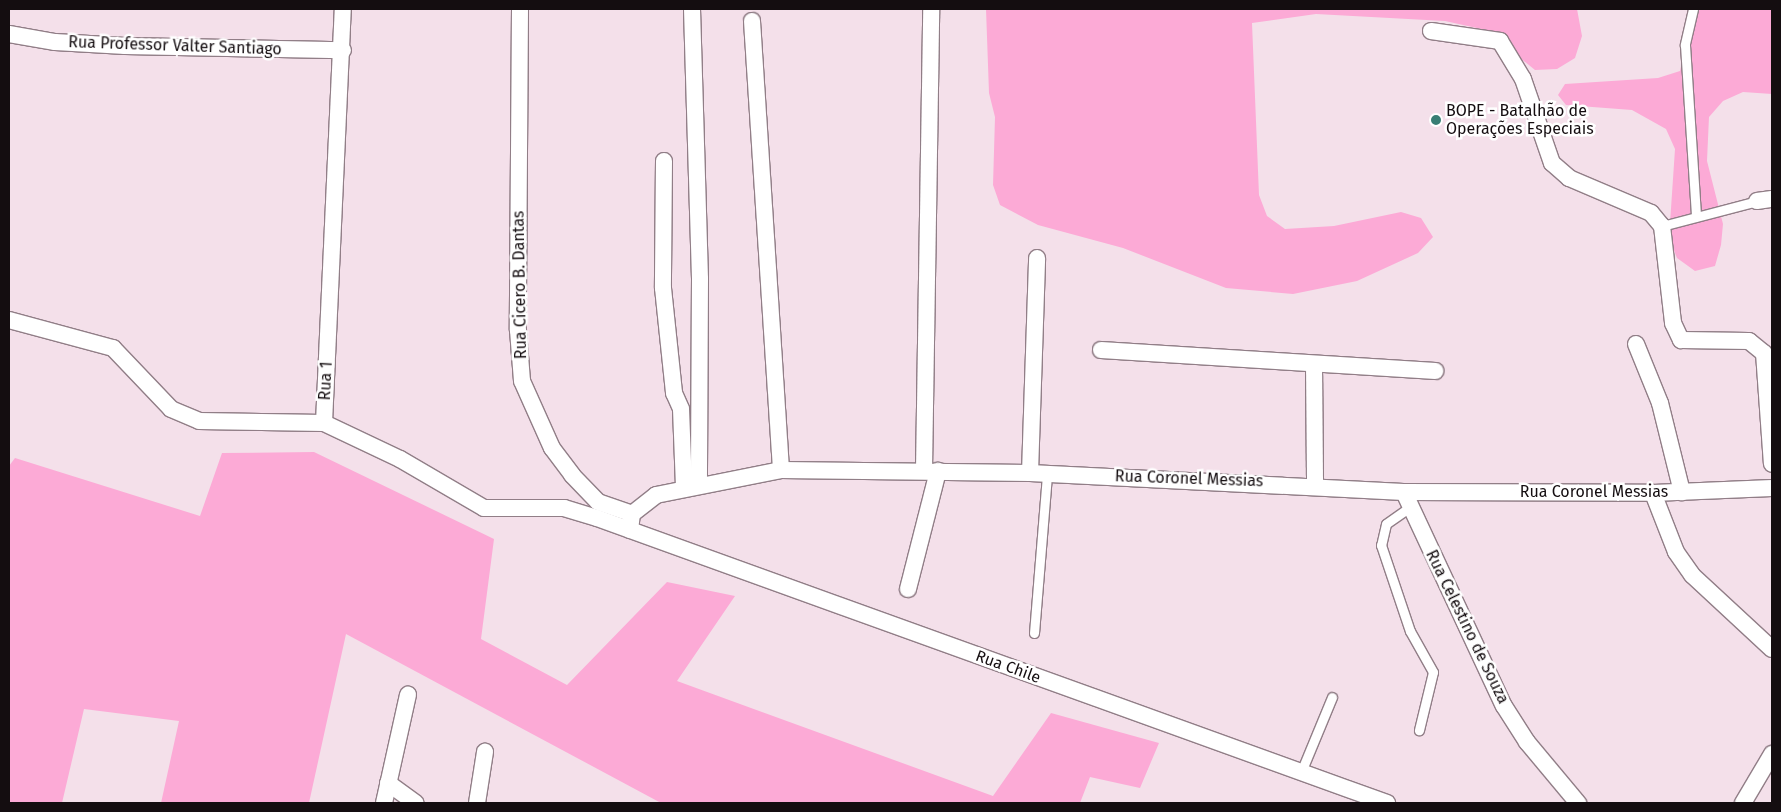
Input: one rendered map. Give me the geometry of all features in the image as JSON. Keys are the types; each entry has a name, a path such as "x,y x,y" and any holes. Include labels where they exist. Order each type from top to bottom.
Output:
{"street":[{"name":"Rua 1","path":"343,9 343,50 324,423 400,458 484,508 564,508 631,522"},
{"name":"Rua Cicero B. Dantas","path":"520,9 518,330 522,381 552,448 572,475 598,502 631,522"},
{"path":"691,486 700,279 692,9"},
{"path":"908,589 931,470 931,9"},
{"path":"752,21 782,470"},
{"path":"1431,31 1500,41 1522,79 1552,163 1569,178 1651,214 1662,226 1676,333 1689,343 1738,339 1758,346 1768,362 1772,464"},
{"name":"Rua Professor Valter Santiago","path":"9,34 55,42 125,46 343,50"},
{"path":"664,161 663,288 674,393 680,409 691,486"},
{"path":"1030,473 1037,258"},
{"path":"9,320 113,348 171,410 199,420 324,423"},
{"path":"1636,344 1660,403 1682,492"},
{"path":"1101,350 1435,371"},
{"path":"1314,364 1315,484"},
{"name":"Rua Coronel Messias","path":"631,522 656,495 691,486 782,470 931,470 1030,473 1315,484 1404,492 1653,493 1772,488"},
{"name":"Rua Celestino de Souza","path":"1404,492 1504,706 1527,742 1578,803"},
{"path":"1653,493 1676,552 1692,575 1772,649"},
{"name":"Rua Chile","path":"631,522 1387,803"},
{"path":"384,803 408,695"},
{"path":"477,803 485,752"},
{"path":"1743,803 1772,754"},
{"path":"388,783 416,803"}],"lane":[{"path":"1693,9 1685,45 1696,217"},
{"path":"1662,226 1764,200"},
{"path":"1034,633 1046,474"},
{"path":"1410,507 1386,524 1381,544 1410,632 1434,672 1419,730"},
{"path":"1301,772 1332,697"}],"shaded area":[{"path":"986,9 1577,9 1582,36 1575,58 1557,69 1535,70 1486,30 1445,21 1316,14 1252,23 1259,195 1267,216 1285,229 1334,226 1401,212 1421,218 1433,237 1418,253 1357,281 1293,294 1226,288 1123,248 1038,225 1000,205 993,185 995,117 989,93"},
{"path":"1694,9 1772,9 1772,94 1743,92 1723,101 1709,117 1707,161 1723,224 1721,245 1715,266 1695,271 1677,258 1669,238 1675,149 1666,129 1632,110 1566,105 1558,95 1565,84 1658,78 1680,71"},
{"path":"314,452 494,539 481,639 567,685 667,582 735,596 677,681 993,796 1051,713 1159,743 1140,788 1090,777 1080,803 661,803 346,634 309,803 161,803 179,721 84,709 62,803 9,803 9,466 15,458 200,516 222,453"}],"place":[{"name":"BOPE - Batalhão de Operações Especiais","path":"1436,120"}]}
